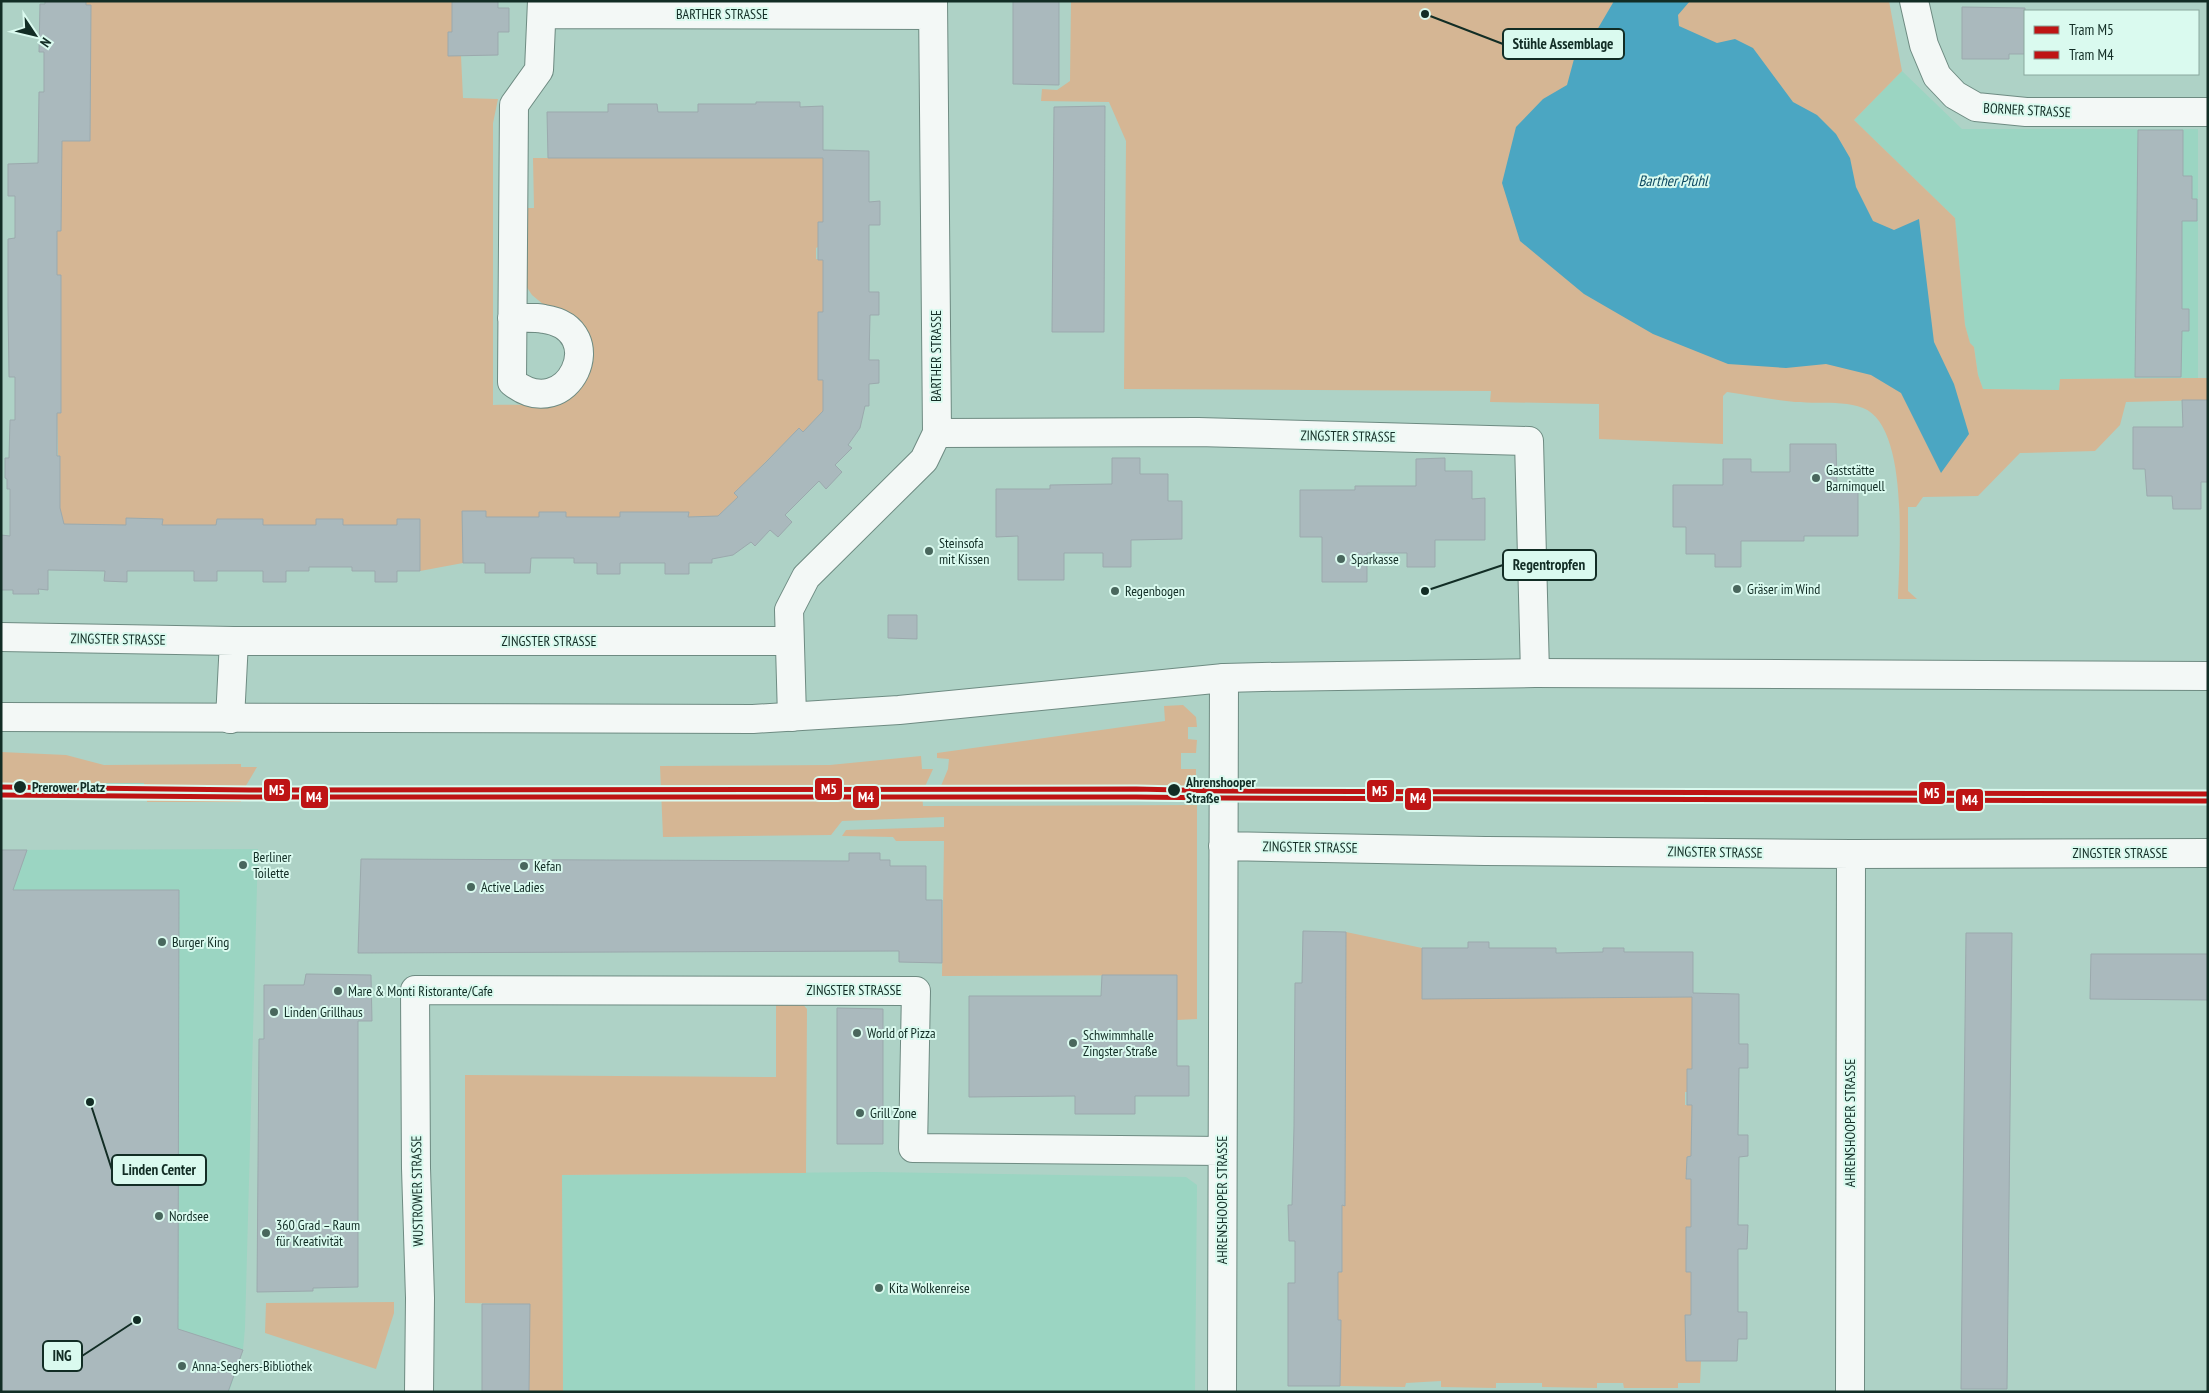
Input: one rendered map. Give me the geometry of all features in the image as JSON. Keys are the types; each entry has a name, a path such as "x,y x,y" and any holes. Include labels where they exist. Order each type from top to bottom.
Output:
{"street":[{"name":"BORNER STRASSE","path":"1914,1 1924,45 1937,76 1955,95 1976,107 2026,112 2208,112"},
{"name":"BARTHER STRASSE","path":"512,318 514,105 539,70 542,8 933,8 936,433 924,460 806,577 789,610 789,641"},
{"name":"ZINGSTER STRASSE","path":"936,433 1198,432 1529,441 1535,673"},
{"name":"ZINGSTER STRASSE","path":"1,637 234,641 789,641"},
{"path":"230,719 234,641"},
{"path":"789,641 792,717"},
{"path":"1,717 230,719 792,717 933,707 1224,678 1535,673 2208,676"},
{"name":"AHRENSHOOPER STRASSE","path":"1222,1392 1222,846 1224,678"},
{"name":"ZINGSTER STRASSE","path":"1222,846 1485,851 1851,854 2208,854"},
{"name":"AHRENSHOOPER STRASSE","path":"1850,1392 1851,854"},
{"name":"ZINGSTER STRASSE","path":"415,990 916,991 913,1148 1222,1150"},
{"name":"WUSTROWER STRASSE","path":"415,990 416,1168 420,1298 419,1392"}],"shaded area":[{"path":"86,1 452,1 452,32 448,32 448,55 461,56 463,98 498,99 493,123 493,405 542,405 569,398 579,390 587,377 592,358 568,318 544,305 532,295 524,283 523,208 534,208 533,158 823,158 823,222 818,223 818,247 816,248 816,259 823,260 823,312 818,312 818,380 823,380 823,405 828,406 803,432 799,428 735,493 738,497 722,512 725,516 688,517 688,512 620,512 620,517 566,517 566,512 539,512 539,517 486,517 462,512 463,563 420,571 420,519 397,519 397,525 343,525 343,519 316,525 263,525 262,519 217,519 216,525 162,525 162,519 126,518 126,525 60,524 57,413 61,275 57,275 57,231 61,231 61,164 57,141 90,140 91,5 86,5"},
{"path":"1071,1 1889,1 1902,71 1854,120 1955,218 1965,325 1970,343 1974,347 1978,375 1983,389 2059,390 2060,379 2208,378 2208,400 2126,402 2120,425 2095,451 2020,453 1978,496 1923,497 1916,507 1908,507 1908,591 1917,599 1898,599 1900,525 1895,466 1888,440 1878,420 1863,408 1838,403 1786,401 1727,392 1723,396 1723,444 1599,439 1599,404 1490,402 1491,391 1124,389 1126,141 1109,102 1041,101 1042,89 1057,90 1070,81"},
{"path":"1902,71 1962,129 2198,129 2198,378 2060,379 2059,390 1983,389 1978,375 1974,347 1970,344 1965,325 1955,218 1854,120"},
{"path":"1183,705 1196,717 1197,727 1188,727 1188,739 1197,740 1196,753 1181,753 1181,769 1196,769 1196,793 938,793 948,769 949,759 937,758 937,753 1165,721 1164,706"},
{"path":"1,752 66,755 104,765 241,764 241,767 257,767 241,794 241,802 147,802 147,791 144,791 144,783 1,783"},
{"path":"921,756 922,769 933,769 922,793 923,806 1197,805 1197,1019 1177,1020 1177,975 942,976 944,841 896,841 893,837 842,836 846,830 944,827 944,817 842,821 831,835 663,837 660,766 830,765"},
{"path":"1,783 144,783 144,791 1,791"},
{"path":"258,849 245,1328 243,1350 229,1392 1,1392 1,850"},
{"path":"1346,932 1422,948 1490,998 1692,997 1692,1069 1687,1069 1687,1092 1685,1092 1685,1105 1692,1105 1691,1156 1687,1157 1686,1178 1691,1179 1691,1227 1686,1228 1686,1271 1691,1272 1691,1315 1685,1316 1686,1361 1701,1361 1700,1383 1678,1383 1678,1388 1624,1388 1623,1383 1597,1383 1597,1388 1542,1387 1542,1383 1496,1383 1496,1388 1441,1387 1441,1381 1406,1383 1405,1387 1340,1386 1341,1320 1338,1320 1338,1272 1342,1272 1342,1205 1345,1205"},
{"path":"776,1001 800,1001 807,1009 806,1173 562,1175 563,1392 529,1392 529,1304 465,1303 465,1075 776,1077"},
{"name":"Kita Wolkenreise","path":"875,1172 1186,1177 1197,1185 1195,1392 563,1392 562,1175"},
{"path":"394,1302 394,1313 376,1369 265,1333 266,1303"}],"water":[{"name":"Barther Pfuhl","path":"1614,1 1690,1 1678,15 1679,26 1717,43 1735,39 1753,48 1793,102 1817,115 1836,134 1850,158 1856,187 1873,221 1894,230 1919,219 1934,342 1954,384 1969,434 1941,473 1901,393 1871,375 1826,364 1786,368 1728,364 1653,334 1584,294 1520,241 1502,183 1516,127 1543,99 1567,85 1574,59 1590,42"}],"building":[{"path":"45,1 86,1 86,5 91,5 90,141 62,141 61,231 57,231 57,275 61,275 61,413 57,413 57,456 60,456 60,508 64,524 126,525 126,518 163,519 162,525 216,525 217,519 263,519 263,525 316,525 316,519 343,519 343,525 397,525 397,519 420,519 420,571 397,571 397,582 375,582 375,571 352,571 352,567 309,567 309,571 286,571 286,582 263,582 263,571 217,571 217,581 194,581 194,571 127,571 127,582 104,581 105,571 48,570 48,590 38,589 39,594 13,594 13,590 1,590 1,535 10,536 10,489 7,489 7,479 5,478 5,458 9,458 10,420 15,420 15,377 9,377 8,239 15,238 15,196 8,196 8,164 38,163 39,92 44,92 44,52 39,52 40,4 45,4"},
{"path":"452,1 498,1 498,8 509,8 509,32 498,32 498,55 448,56 448,32 452,32"},
{"path":"1013,1 1059,1 1059,85 1013,84"},
{"path":"1962,7 2025,8 2024,54 2009,54 2009,59 1962,59"},
{"path":"756,102 800,102 800,107 823,106 823,150 869,151 869,202 880,201 880,225 869,225 869,292 879,292 879,315 870,315 869,360 879,360 879,383 869,384 869,406 865,406 860,428 848,445 852,448 835,465 842,472 826,489 819,481 785,515 792,522 778,537 770,530 755,546 751,542 733,555 712,559 712,563 689,563 689,574 665,574 665,563 620,563 620,574 597,574 597,563 574,563 574,558 531,558 530,573 485,573 485,563 463,563 462,511 486,511 486,517 539,517 539,512 566,512 566,517 620,517 620,512 689,512 688,517 718,516 738,497 734,493 799,428 803,432 823,411 823,380 818,380 818,312 823,312 823,260 818,260 818,222 823,222 823,158 548,158 547,112 608,112 608,104 657,104 658,112 698,112 698,104 756,104"},
{"path":"1105,106 1104,332 1052,332 1054,107"},
{"path":"2138,130 2183,130 2183,176 2192,176 2192,199 2197,199 2197,221 2182,221 2182,309 2189,309 2189,331 2182,331 2181,377 2135,377"},
{"path":"2182,400 2208,400 2208,482 2201,482 2201,509 2173,509 2172,496 2147,496 2145,469 2133,469 2133,427 2183,427"},
{"path":"1790,444 1836,444 1837,488 1858,488 1858,536 1804,536 1804,541 1741,541 1741,567 1715,567 1715,554 1686,554 1686,527 1673,527 1673,485 1723,485 1723,459 1751,459 1751,472 1790,472"},
{"path":"1112,458 1140,458 1140,474 1168,474 1168,501 1182,501 1182,539 1131,540 1131,567 1103,567 1103,553 1064,553 1064,580 1018,580 1018,536 996,537 996,489 1050,489 1050,485 1112,484"},
{"path":"1445,458 1445,471 1472,471 1472,499 1485,498 1485,540 1435,540 1435,567 1407,567 1407,553 1367,553 1367,582 1322,582 1322,537 1300,537 1300,490 1355,490 1355,486 1416,486 1416,459"},
{"path":"888,615 917,615 917,639 888,638"},
{"path":"1,850 27,850 13,890 179,890 178,1329 243,1350 228,1392 1,1392"},
{"path":"849,853 880,853 880,860 890,860 890,866 926,866 926,900 942,900 942,963 899,962 899,951 358,953 361,859 849,861"},
{"path":"1303,931 1346,932 1345,1206 1342,1205 1342,1272 1338,1272 1338,1320 1341,1320 1340,1386 1288,1386 1288,1283 1295,1283 1295,1241 1289,1241 1288,1205 1292,1205 1295,983 1302,983"},
{"path":"1966,933 2012,933 2007,1389 1961,1389"},
{"path":"1468,942 1489,942 1489,948 1556,948 1556,953 1603,952 1603,948 1624,948 1624,952 1693,952 1693,993 1739,994 1739,1044 1748,1044 1748,1068 1739,1068 1738,1135 1748,1135 1748,1156 1739,1157 1738,1225 1748,1225 1747,1249 1738,1249 1738,1312 1747,1312 1747,1339 1738,1339 1737,1361 1686,1361 1685,1315 1691,1315 1691,1272 1686,1272 1686,1227 1691,1227 1691,1179 1686,1179 1687,1157 1691,1156 1692,1105 1687,1105 1687,1069 1692,1069 1692,997 1422,999 1422,948 1468,948"},
{"path":"2091,954 2208,954 2208,1000 2090,999"},
{"path":"306,974 371,975 372,1021 358,1021 358,1287 313,1288 313,1291 257,1292 259,1039 264,1039 264,985 304,985"},
{"name":"Schwimmhalle Zingster Straße","path":"1102,975 1177,975 1177,1066 1189,1066 1189,1096 1135,1096 1135,1114 1075,1114 1075,1096 969,1097 969,996 1101,996"},
{"path":"837,1008 883,1009 883,1144 837,1144"},
{"path":"482,1304 530,1304 529,1392 482,1392"}],"tram line":[{"name":"M5","path":"1,787 250,790 1136,789 1223,791 2208,794"},
{"name":"M4","path":"1,795 2208,801"}],"place":[{"name":"Stühle Assemblage","path":"1425,14"},
{"name":"Gaststätte Barnimquell","path":"1816,478"},
{"name":"Steinsofa mit Kissen","path":"929,551"},
{"name":"Sparkasse","path":"1341,559"},
{"name":"Gräser im Wind","path":"1737,589"},
{"name":"Regenbogen","path":"1115,591"},
{"name":"Regentropfen","path":"1425,591"},
{"name":"Prerower Platz","path":"20,787"},
{"name":"Ahrenshooper Straße","path":"1174,790"},
{"name":"Berliner Toilette","path":"243,865"},
{"name":"Kefan","path":"524,866"},
{"name":"Active Ladies","path":"471,887"},
{"name":"Burger King","path":"162,942"},
{"name":"Mare & Monti Ristorante/Cafe","path":"338,991"},
{"name":"Linden Grillhaus","path":"274,1012"},
{"name":"World of Pizza","path":"857,1033"},
{"name":"Schwimmhalle Zingster Straße","path":"1073,1043"},
{"name":"Linden Center","path":"90,1102"},
{"name":"Grill Zone","path":"860,1113"},
{"name":"Nordsee","path":"159,1216"},
{"name":"360 Grad – Raum für Kreativität","path":"266,1233"},
{"name":"Kita Wolkenreise","path":"879,1288"},
{"name":"ING","path":"137,1320"},
{"name":"Anna-Seghers-Bibliothek","path":"182,1366"}]}
